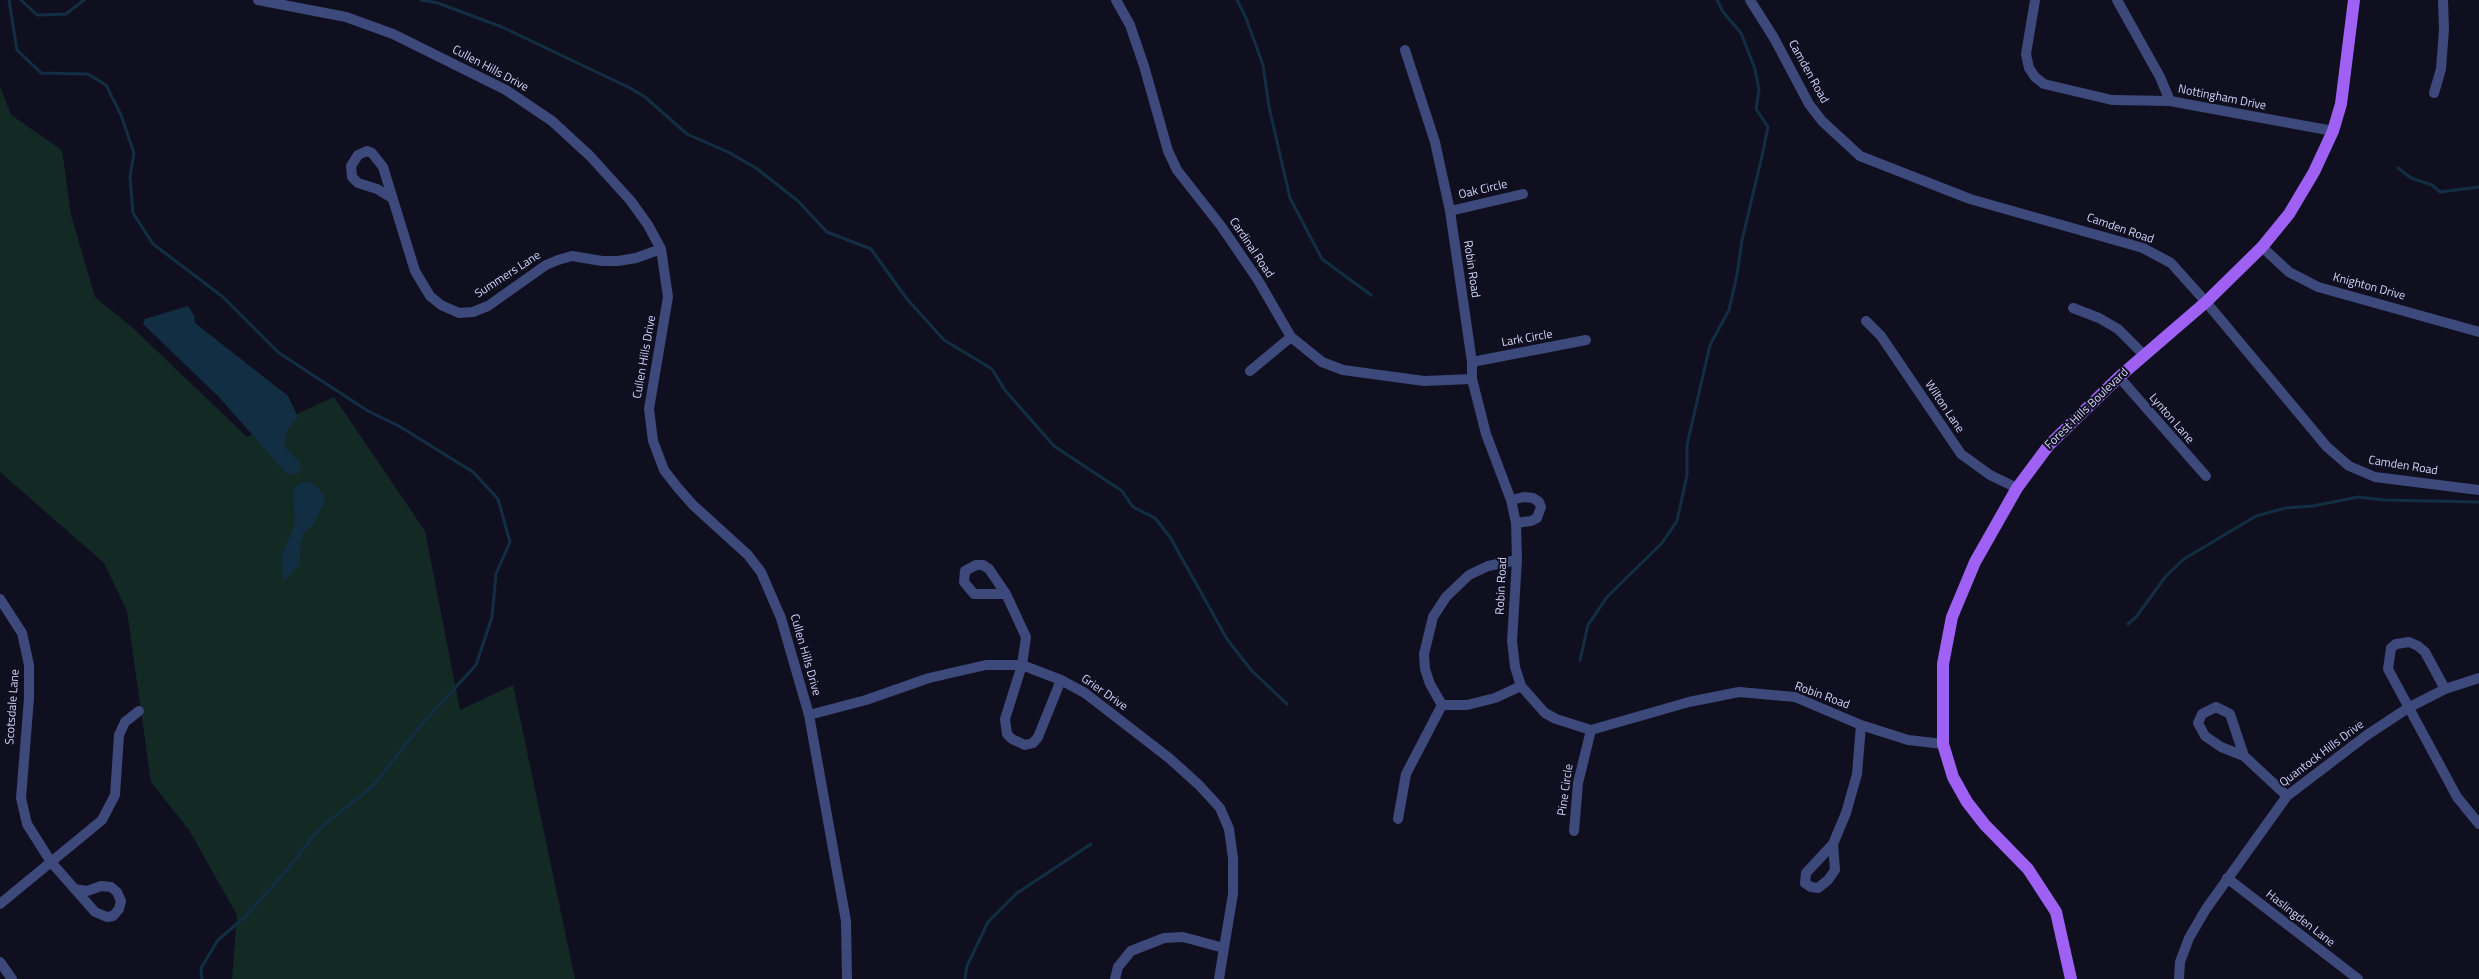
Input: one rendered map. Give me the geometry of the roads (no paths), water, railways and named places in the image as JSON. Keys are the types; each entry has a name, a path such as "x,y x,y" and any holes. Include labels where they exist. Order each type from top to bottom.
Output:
{"main road":[{"name":"Forest Hills Boulevard","path":"2071,979 2056,912 2028,869 1985,825 1967,802 1953,777 1943,744 1943,664 1952,618 1975,562 2017,488 2049,445 2118,377 2206,302 2262,247 2289,214 2314,172 2333,131 2341,104 2354,0"}],"street":[{"name":"Cullen Hills Drive","path":"258,0 346,17 393,34 479,76 531,105 590,156 621,190 648,225 660,249 668,297 649,409 657,454 664,470 692,505 748,555 761,572 781,618 809,715 846,921 847,979"},
{"name":"Cardinal Road","path":"1116,0 1130,25 1142,59 1168,151 1177,170 1220,226 1258,280 1291,337 1322,362 1343,370 1424,380 1472,379"},
{"name":"Camden Road","path":"1750,0 1774,38 1809,104 1822,121 1860,156 1970,199 2143,248 2171,263 2206,302 2327,447 2349,466 2375,477 2479,490"},
{"path":"2034,0 2026,54 2029,68 2035,77 2044,84 2112,100 2170,101"},
{"name":"Nottingham Drive","path":"2117,0 2160,77 2170,101 2333,131"},
{"path":"2434,93 2441,70 2444,29 2443,0"},
{"name":"Robin Road","path":"1406,50 1435,142 1450,211 1472,362 1472,379 1486,434 1511,500 1516,523 1517,560 1512,641 1515,667 1521,686 1546,713 1556,719 1591,730 1689,702 1739,692 1795,697 1861,725 1908,740 1943,744"},
{"name":"Summers Lane","path":"392,198 377,189 358,183 352,177 351,166 358,155 367,151 378,158 383,167 415,271 422,284 441,305 459,313 473,312 488,306 546,265 558,260 572,256 602,261 618,261 636,258 660,249"},
{"name":"Oak Circle","path":"1450,211 1523,194"},
{"name":"Knighton Drive","path":"2262,247 2289,272 2318,287 2479,332"},
{"path":"2073,308 2099,318 2118,329 2144,355"},
{"name":"Wilton Lane","path":"1866,321 1881,336 1961,454 1990,475 2017,488"},
{"path":"1250,371 1291,337"},
{"name":"Lark Circle","path":"1472,362 1586,340"},
{"name":"Lynton Lane","path":"2118,377 2206,476"},
{"path":"1511,500 1524,497 1533,498 1540,502 1541,507 1537,518 1531,521 1516,523"},
{"path":"1442,705 1430,684 1425,668 1424,654 1429,629 1438,607 1469,575 1488,566 1517,560"},
{"path":"1006,594 1026,637 1022,665 1005,719 1007,734 1017,743 1025,745 1034,743 1038,737 1061,680"},
{"name":"Scotsdale Lane","path":"3,602 22,633 29,665 29,698 22,766 23,811 32,833 51,862 75,889"},
{"path":"2445,689 2422,649 2409,642 2396,644 2389,653 2388,669 2408,708 2457,797 2479,824"},
{"name":"Grier Drive","path":"809,715 866,700 958,670 986,665 1022,665 1061,680 1084,693 1168,758 1199,785 1220,808 1229,830 1233,858 1233,894 1219,979"},
{"name":"Quantock Hills Drive","path":"2179,979 2180,962 2189,938 2227,878 2287,796 2367,735 2408,708 2445,689 2479,678"},
{"path":"1442,705 1468,705 1495,698 1521,686"},
{"path":"1398,819 1406,774 1442,705"},
{"path":"2244,756 2230,714 2216,707 2202,714 2198,722 2205,736 2221,747 2244,756 2287,796"},
{"path":"0,904 102,820 111,805 117,784 119,736 125,722 139,711"},
{"path":"1833,844 1846,813 1857,774 1861,725"},
{"name":"Pine Circle","path":"1574,831 1578,782 1591,730"},
{"name":"Haslingden Lane","path":"2227,878 2358,979"},
{"path":"1115,979 1118,967 1131,951 1164,938 1184,937 1224,948"},
{"path":"0,962 12,979"}],"water":[{"path":"188,306 194,315 195,323 288,396 298,417 286,432 285,447 300,462 301,470 295,475 286,473 218,396 143,324 145,319"},
{"path":"309,481 325,496 323,505 313,525 303,534 300,549 300,565 283,582 281,558 295,523 293,493 298,484"}],"waterway":[{"path":"9,0 17,50 41,73 88,74 106,85 121,115 134,153 130,177 133,213 153,244 223,297 279,353 368,411 399,426 473,472 498,499 510,542 496,574 492,617 476,665 422,724 373,786 319,829 286,871 246,916 218,940 201,968 202,979"},
{"path":"21,0 37,15 66,14 84,0"},
{"path":"421,0 438,3 502,27 630,88 645,97 687,134 728,152 756,168 798,201 827,232 871,249 907,299 944,340 992,369 1004,389 1054,446 1122,491 1133,507 1155,518 1170,537 1227,639 1251,670 1287,704"},
{"path":"1237,0 1246,18 1263,65 1269,107 1290,198 1322,259 1371,295"},
{"path":"1580,660 1588,625 1607,597 1662,543 1677,521 1687,475 1687,445 1710,345 1729,310 1737,275 1742,240 1762,156 1768,127 1756,109 1759,90 1755,69 1741,33 1723,12 1717,0"},
{"path":"2398,168 2411,178 2432,185 2440,192 2479,187"},
{"path":"2128,624 2136,617 2166,576 2184,559 2256,516 2286,508 2313,506 2358,497 2384,500 2479,502"},
{"path":"965,979 967,966 988,922 1017,893 1091,844"}]}
